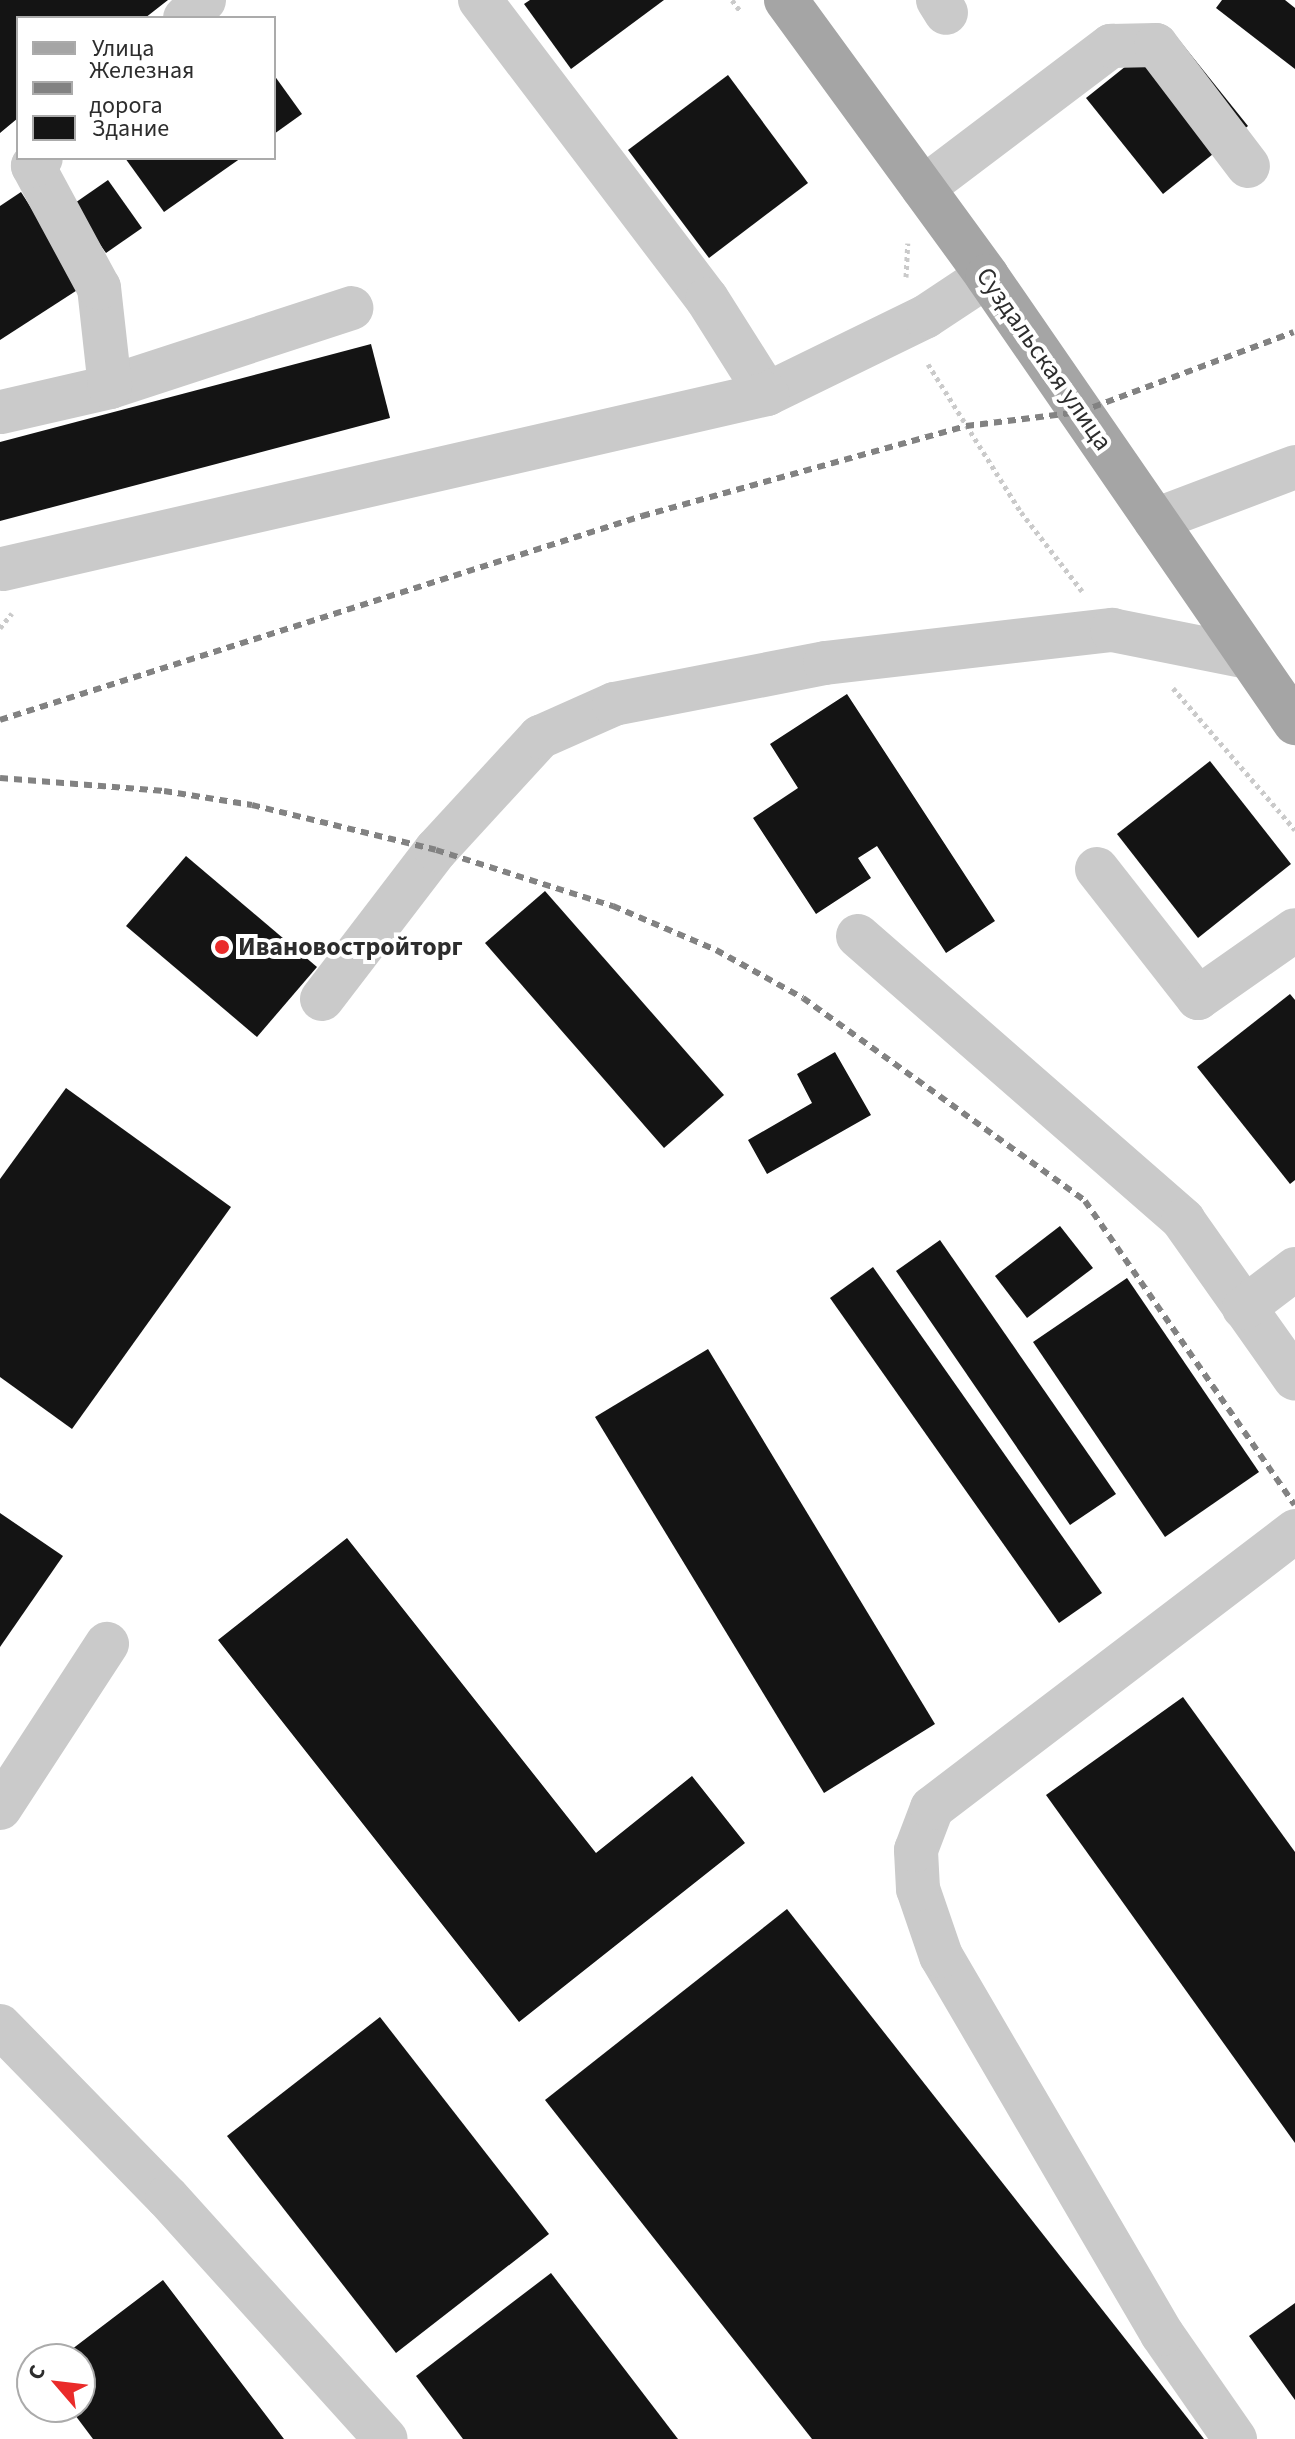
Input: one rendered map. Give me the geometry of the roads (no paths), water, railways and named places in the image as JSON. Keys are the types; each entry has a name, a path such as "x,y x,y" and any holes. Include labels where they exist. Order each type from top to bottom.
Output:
{"main road":[{"name":"Суздальская улица","path":"786,0 987,276 1295,723"}],"lane":[{"path":"187,16 204,0"},
{"path":"480,0 707,299 767,394"},
{"path":"923,188 1111,46 1156,45 1248,166"},
{"path":"39,160 33,166 99,288 110,387"},
{"path":"3,569 767,394 905,327 987,276"},
{"path":"1,412 110,387 351,308"},
{"path":"1155,520 1295,467"},
{"path":"322,999 436,850 540,737 614,704 705,684 896,653 1112,630 1247,657"},
{"path":"1097,869 1198,998 1295,930"},
{"path":"858,936 1183,1220 1295,1379"},
{"path":"1244,1308 1295,1269"},
{"path":"1235,2439 1162,2334 941,1956 918,1889 916,1850 932,1808 1295,1531"},
{"path":"0,1808 107,1644"},
{"path":"0,2026 167,2197 386,2439"}],"railway":[{"path":"0,720 642,516 966,426 1080,412 1294,332"},
{"path":"0,778 164,791 252,805 436,850 613,906 716,950 803,998 1085,1201 1295,1505"}],"place":[{"name":"Ивановостройторг","path":"222,947"}]}
